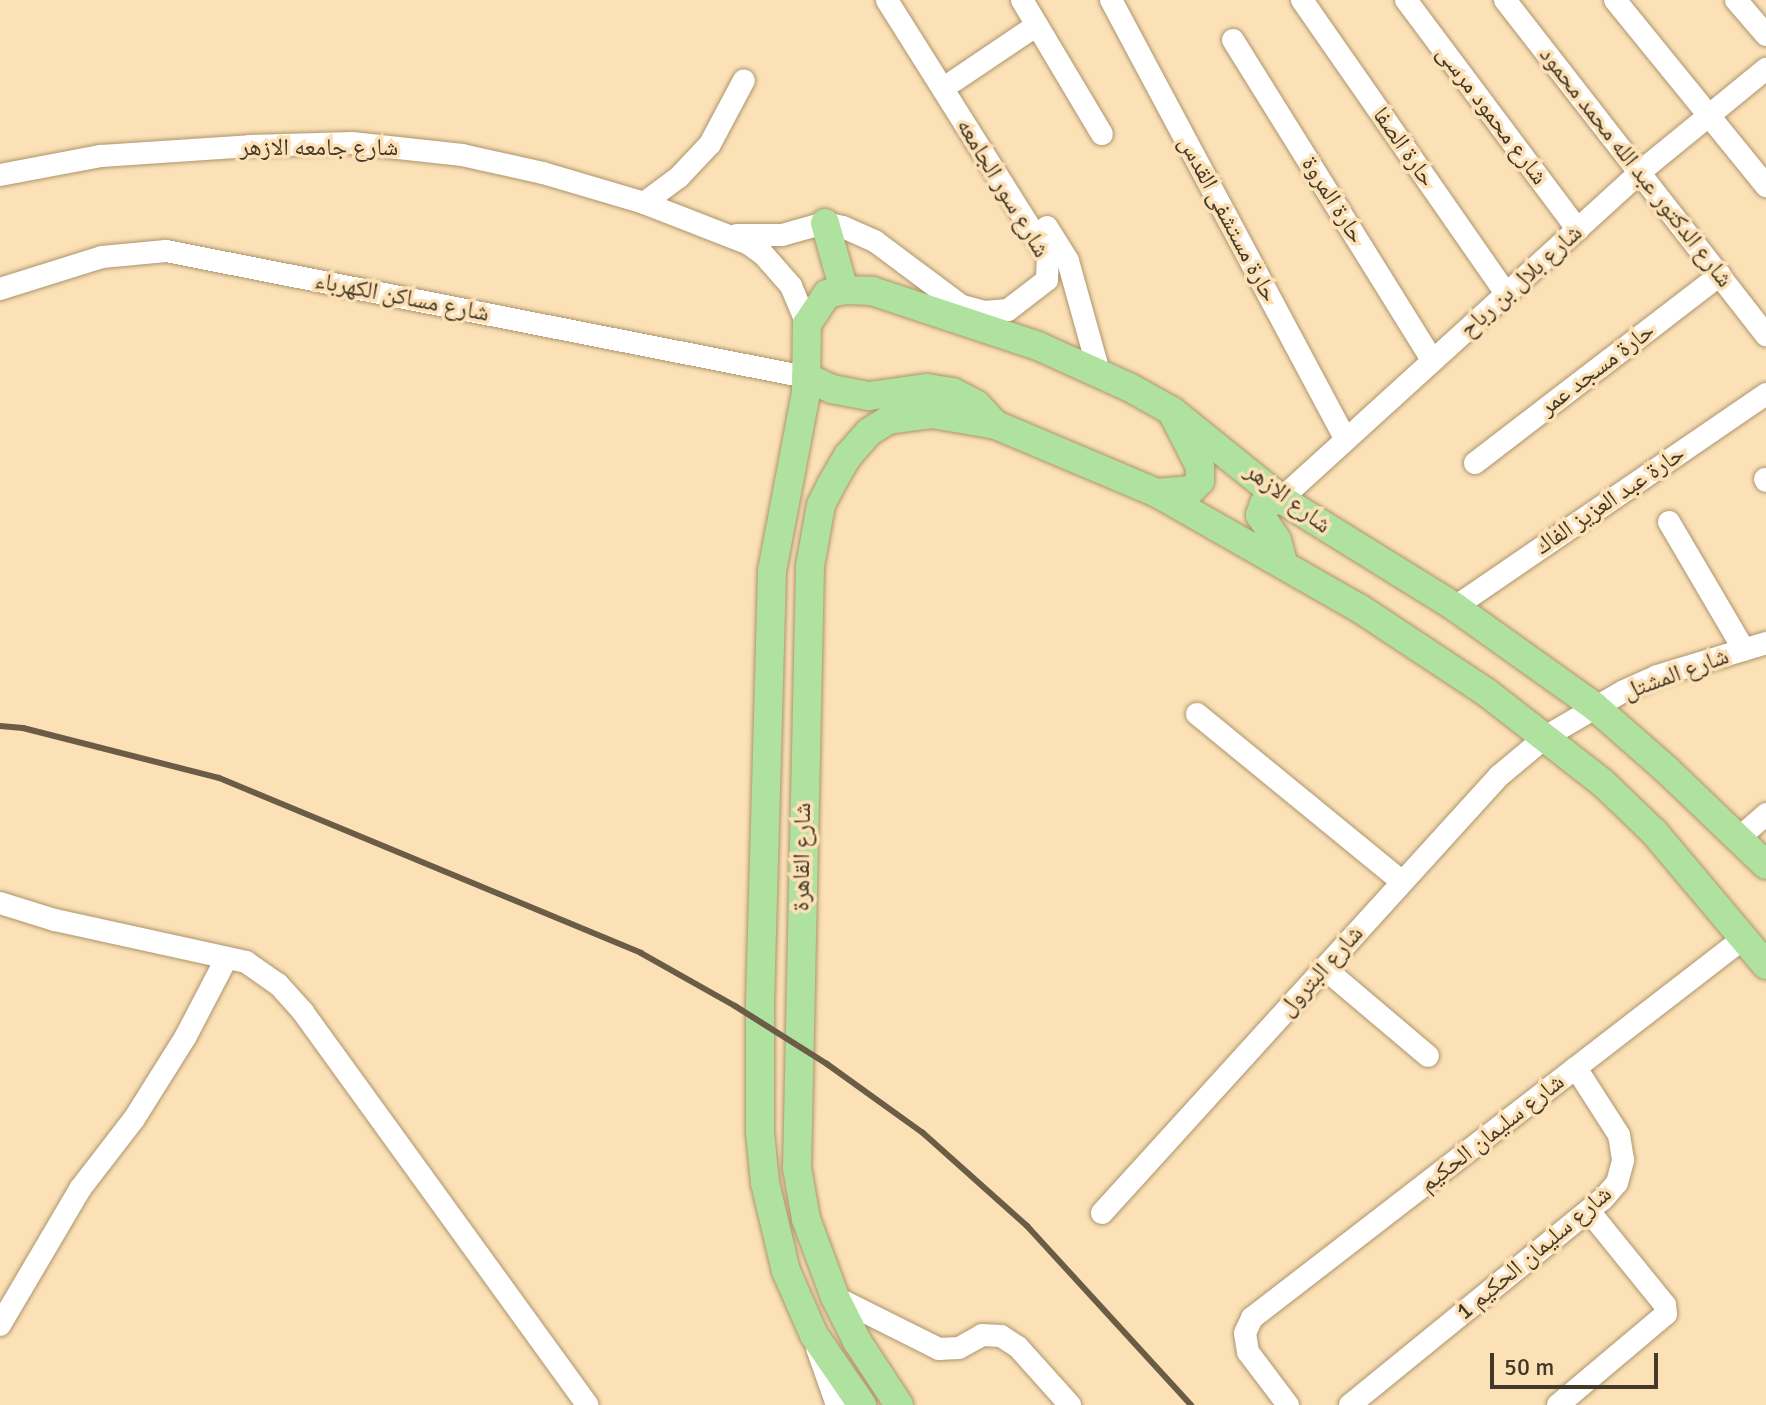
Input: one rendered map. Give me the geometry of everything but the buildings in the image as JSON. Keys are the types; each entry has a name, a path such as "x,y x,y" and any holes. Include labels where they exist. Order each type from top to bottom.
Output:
{"main road":[{"path":"825,223 844,290 827,294 807,324 806,377 832,389 869,396 927,388 953,392 977,405 996,425 1157,493 1283,562 1423,649 1547,736 1654,832 1766,965"},
{"name":"شارع الازهر","path":"844,290 886,295 1038,346 1099,372 1172,411 1281,499 1455,607 1594,706 1740,837 1766,865"},
{"name":"شارع القاهرة","path":"806,377 779,523 769,621 760,1117 765,1183 773,1228 786,1271 814,1335 862,1405"},
{"path":"1157,493 1191,490 1200,481 1200,467 1172,411"},
{"name":"شارع القاهرة","path":"899,1405 857,1341 835,1297 806,1219 797,1168 808,610 815,530 821,505 848,456 869,432 888,420 932,414 996,425"},
{"path":"1281,499 1264,504 1260,515 1277,540 1283,562"}],"street":[{"name":"شارع سور الجامعه","path":"825,223 851,230 876,242 952,300 984,312 1008,310 1042,287 1050,271 1048,256 887,0"},
{"name":"شارع سور الجامعه","path":"903,0 1068,261 1099,372"},
{"path":"1022,0 1102,134"},
{"name":"حارة مستشفى القدس","path":"1111,0 1345,438"},
{"name":"حارة الصفا","path":"1302,0 1506,294"},
{"name":"شارع محمود مرسى","path":"1406,0 1578,230"},
{"name":"شارع الدكتور عبد الله محمد محمود","path":"1505,0 1766,335"},
{"path":"1615,0 1766,186"},
{"path":"1736,0 1766,35"},
{"path":"954,81 1037,25"},
{"name":"حارة المروة","path":"1233,40 1432,360"},
{"name":"شارع بلال بن رباح","path":"1281,499 1640,172 1766,69"},
{"path":"644,203 679,177 710,144 744,80"},
{"name":"شارع جامعه الازهر","path":"0,175 101,156 352,143 422,149 503,163 644,203 749,244 778,269 791,286 807,324"},
{"name":"شارع جامعه الازهر","path":"724,233 782,235 825,223"},
{"name":"شارع مساكن الكهرباء","path":"0,289 102,257 166,251 806,377"},
{"name":"حارة مسجد عمر","path":"1475,463 1720,275"},
{"name":"حارة عبد العزيز الفاك","path":"1455,607 1766,394"},
{"path":"1669,522 1744,650"},
{"name":"شارع المشتل","path":"1547,736 1594,706 1657,676 1766,643"},
{"path":"1197,714 1402,882"},
{"name":"شارع البترول","path":"1102,1213 1499,776 1547,736"},
{"path":"1740,837 1766,814"},
{"path":"0,903 55,920 246,962 278,984 303,1012 587,1405"},
{"name":"شارع سليمان الحكيم","path":"1288,1405 1248,1352 1245,1333 1252,1318 1744,938"},
{"path":"0,1325 80,1189 134,1119 186,1036 226,959"},
{"path":"1324,968 1428,1056"},
{"name":"شارع سليمان الحكيم 1","path":"1350,1405 1589,1211 1617,1183 1622,1172 1622,1147 1614,1124 1576,1068"},
{"path":"1558,1405 1666,1314 1665,1305 1589,1211"},
{"path":"835,1297 939,1349 959,1348 982,1335 1001,1336 1018,1347 1070,1405"},
{"name":"شارع القاهرة","path":"814,1335 837,1405"}],"railway":[{"path":"0,726 23,728 219,778 641,953 735,1006 827,1064 923,1133 1027,1226 1191,1405"}]}
